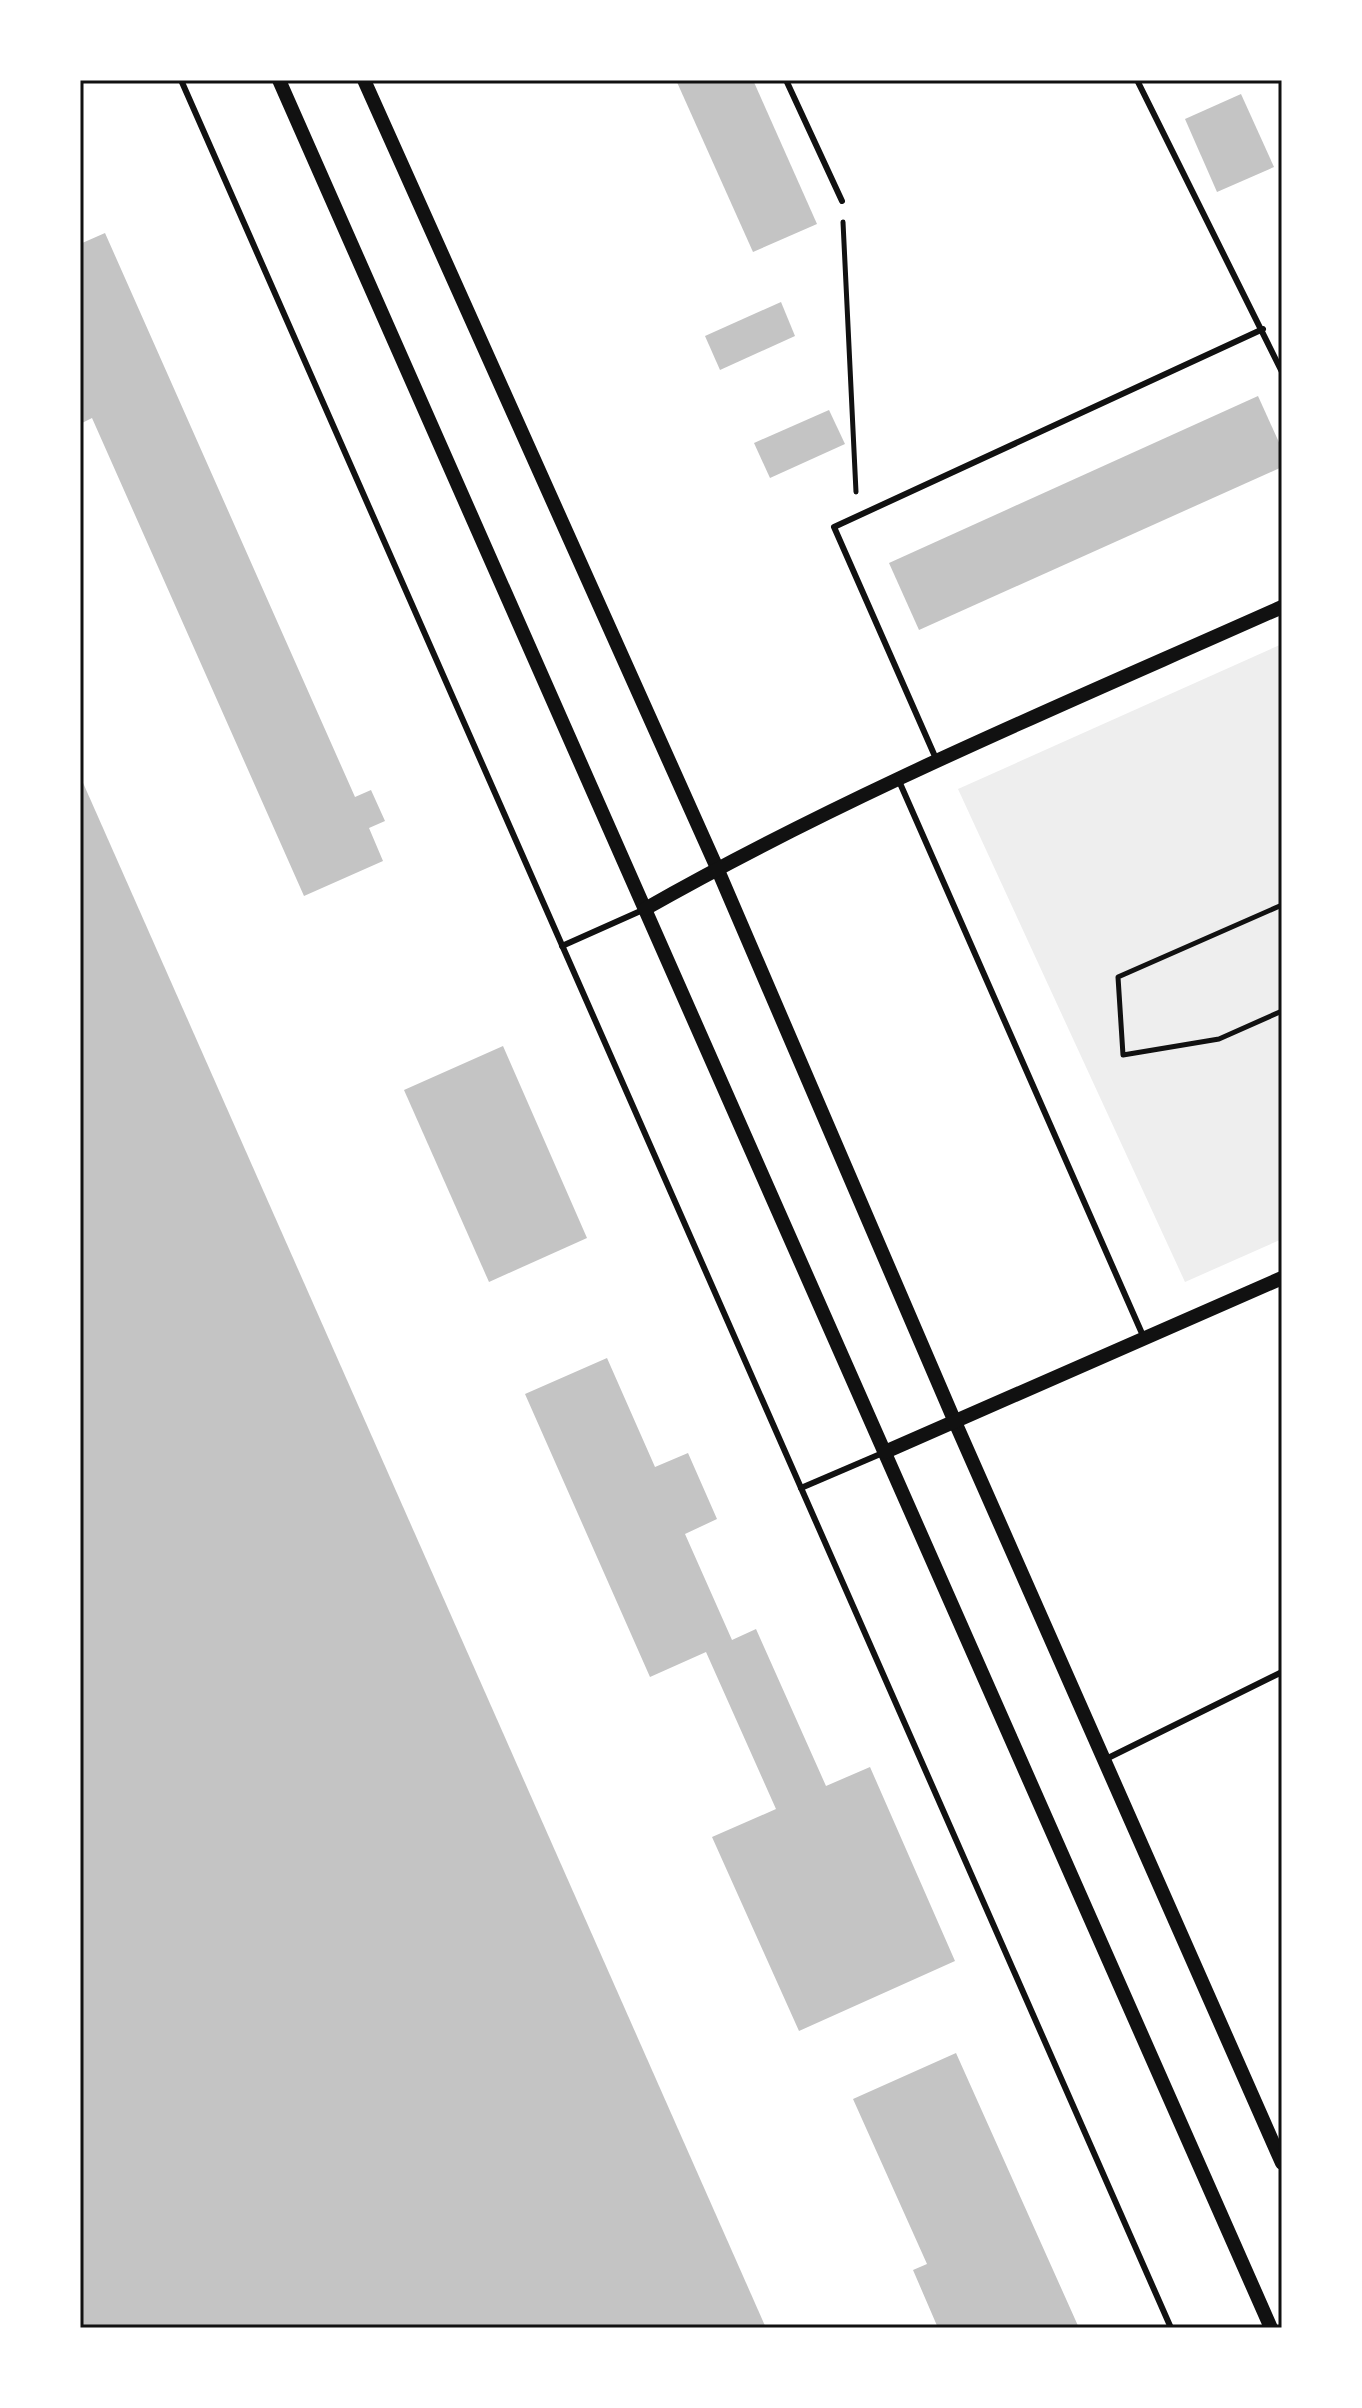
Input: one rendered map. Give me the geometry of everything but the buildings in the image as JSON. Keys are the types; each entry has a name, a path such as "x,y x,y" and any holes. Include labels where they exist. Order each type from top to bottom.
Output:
{"street":[{"path":"279,80 1271,2328"},
{"path":"364,80 717,868 955,1422 1282,2163"},
{"path":"645,909 717,868 898,779 1282,607"},
{"path":"885,1452 1282,1278"}],"lane":[{"path":"181,80 1171,2328"},
{"path":"786,80 842,201"},
{"path":"1137,80 1282,372"},
{"path":"937,761 834,527 1263,329"},
{"path":"898,779 1144,1338"},
{"path":"562,946 645,909"},
{"path":"801,1488 885,1452"},
{"path":"1104,1760 1282,1672"}],"path":[{"path":"842,201 858,516"},
{"path":"1282,905 1118,977 1123,1055 1219,1039 1282,1011"}],"shaded area":[{"path":"1282,644 1282,1239 1185,1282 958,789"}]}
